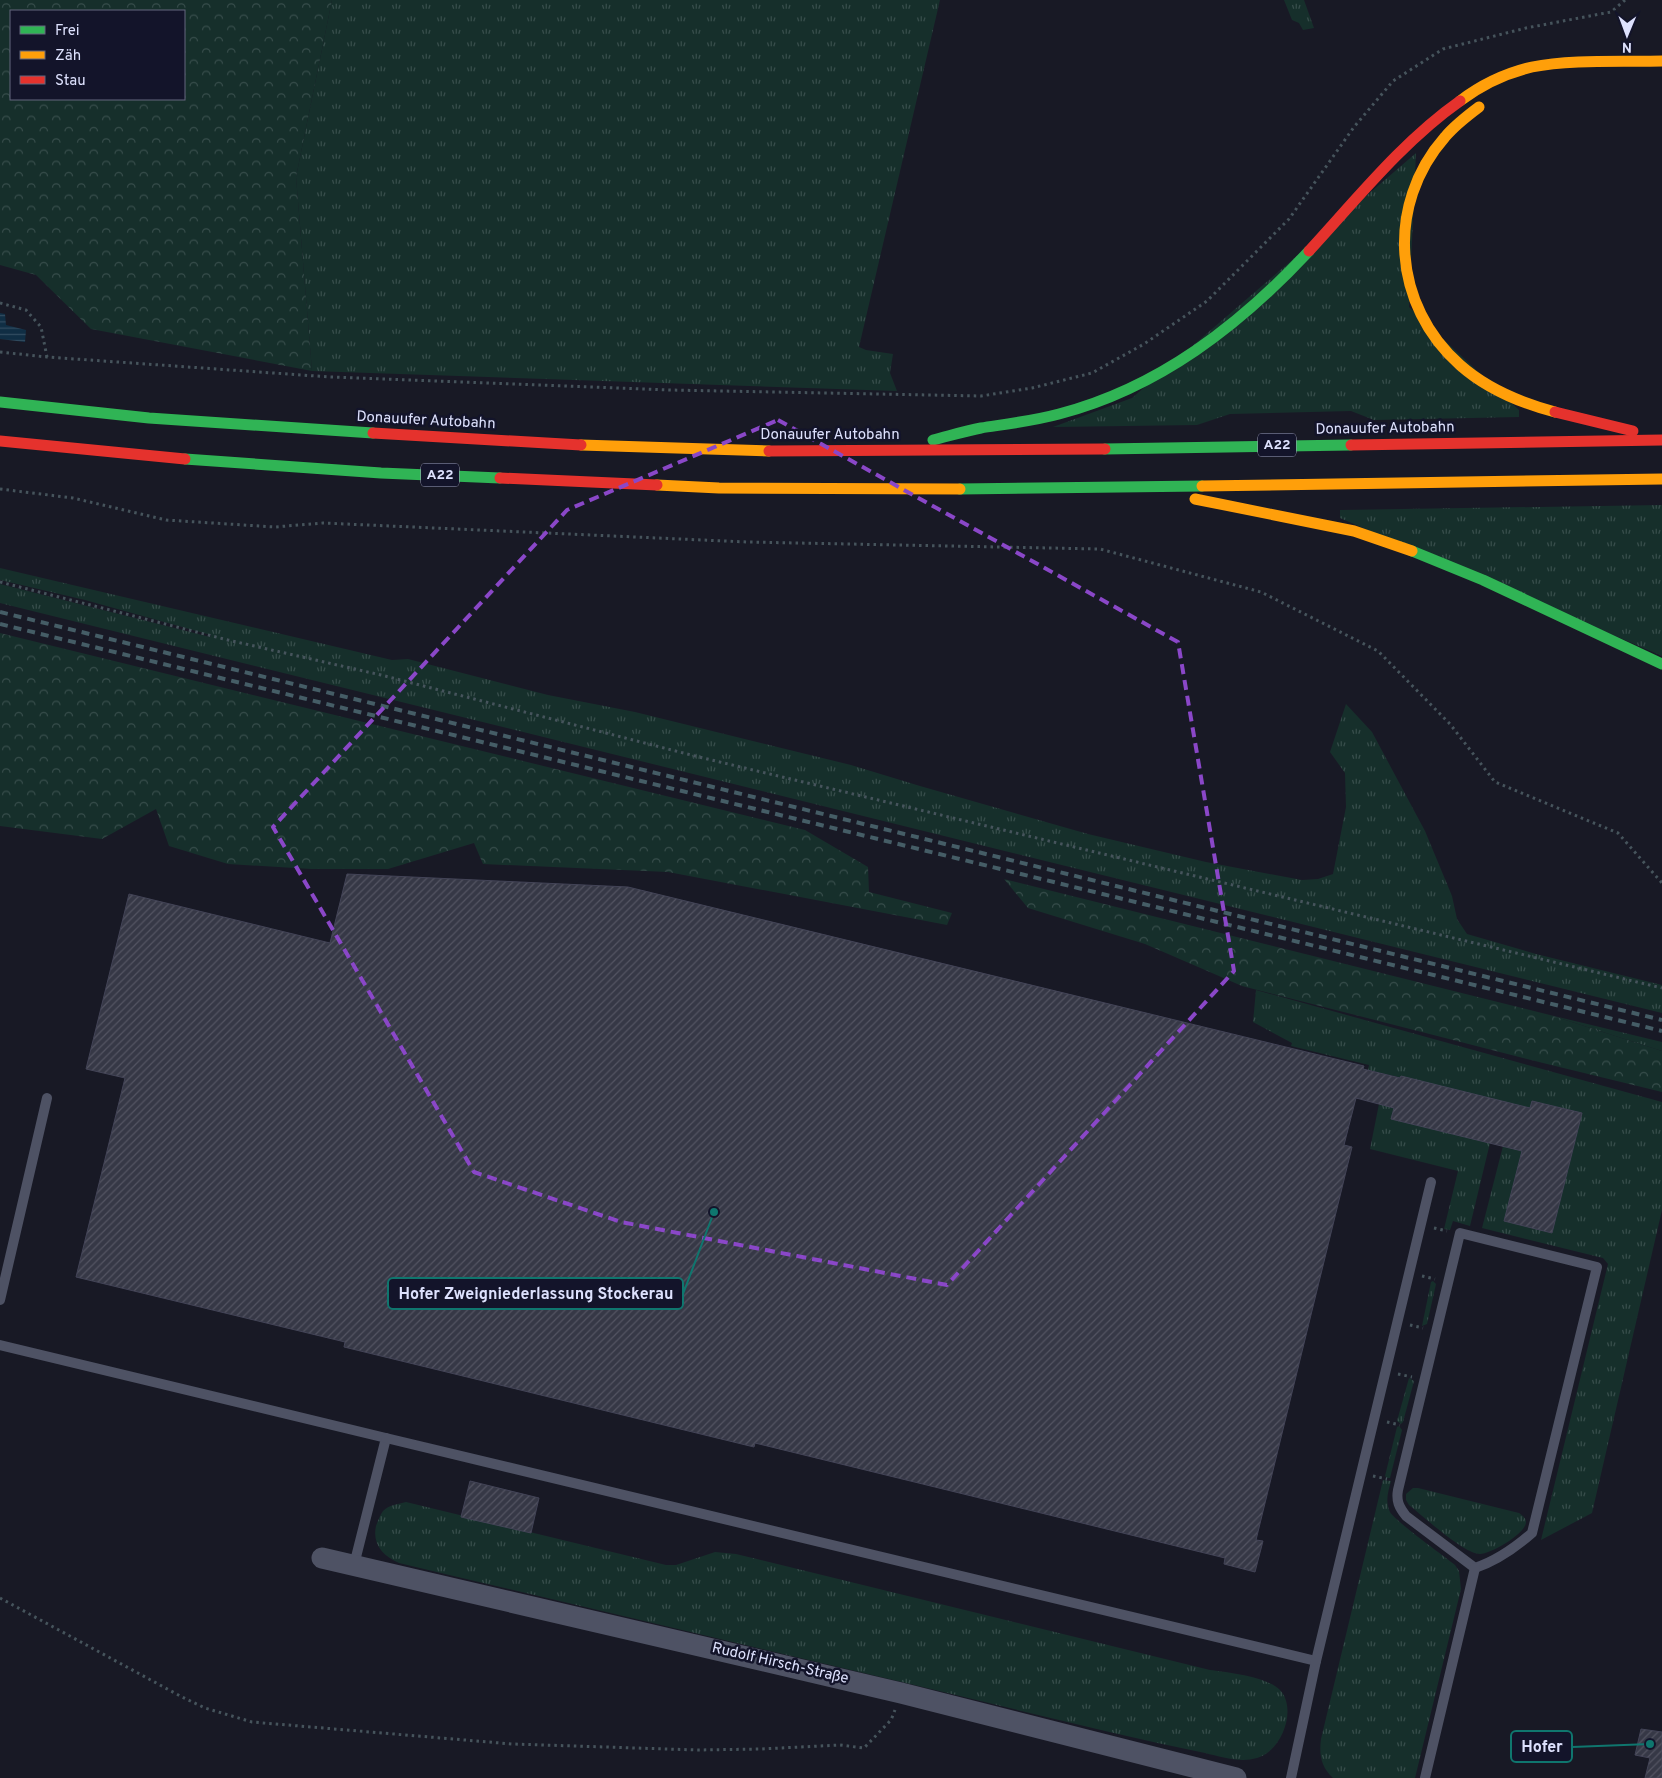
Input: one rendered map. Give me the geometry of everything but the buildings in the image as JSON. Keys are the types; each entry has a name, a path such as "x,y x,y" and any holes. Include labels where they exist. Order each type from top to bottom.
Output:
{"highway":[{"path":"892,450 980,428 1059,414 1101,400 1140,383 1182,360 1216,337 1254,307 1285,278 1372,182 1435,119 1466,95 1496,78 1527,68 1560,64 1662,61"},
{"path":"1493,99 1476,109 1455,126 1435,148 1420,173 1409,203 1404,236 1405,266 1412,294 1424,320 1454,360 1472,375 1495,389 1522,401 1550,410 1662,439"},
{"name":"Donauufer Autobahn","path":"0,402 168,419 349,432 611,446 755,451 1071,450 1662,439"},
{"name":"A22","path":"0,441 162,457 382,473 719,488 880,490 1135,488 1662,479"},
{"path":"1135,488 1319,523 1393,543 1483,580 1662,664"}],"street":[{"name":"Rudolf Hirsch-Straße","path":"322,1558 901,1693 1236,1778"}],"lane":[{"path":"0,1300 47,1098"},
{"path":"1291,1778 1316,1661 1431,1182"},
{"path":"1460,1234 1597,1267 1532,1533 1487,1564 1475,1568 1406,1516 1399,1508 1397,1500 1460,1234"},
{"path":"0,1345 1316,1661"},
{"path":"354,1565 386,1438"},
{"path":"1424,1778 1475,1568"}],"path":[{"path":"0,352 330,377 670,390 981,396 1032,388 1092,373 1144,344 1207,301 1289,219 1354,127 1393,81 1443,49 1526,28 1611,12 1625,0"},
{"path":"0,303 26,310 41,327 47,357"},
{"path":"0,489 73,498 166,520 275,527 322,523 747,542 1100,549 1261,592 1378,650 1450,724 1495,782 1618,833 1662,883"},
{"path":"0,582 228,640 381,675 699,757 1662,988"},
{"path":"1421,1224 1460,1234"},
{"path":"1409,1273 1448,1282"},
{"path":"1398,1322 1436,1331"},
{"path":"1386,1371 1424,1380"},
{"path":"1374,1419 1413,1428"},
{"path":"1361,1473 1400,1482"},
{"path":"0,1598 182,1697 213,1711 252,1722 512,1744 698,1750 831,1746 864,1748 891,1720 901,1693"}],"highlighted area":[{"path":"778,420 1178,642 1234,971 947,1285 621,1222 474,1172 273,827 567,510"}],"green space":[{"path":"0,0 332,0 296,177 312,371 91,329 36,275 0,265"},
{"path":"332,0 940,0 859,347 866,350 893,354 890,373 897,391 312,371 296,177"},
{"path":"1284,0 1304,0 1314,28 1303,30 1299,23 1292,20"},
{"path":"1416,153 1409,307 1519,410 1519,417 1374,420 1351,411 1230,414 1197,425 1053,427 1132,398"},
{"path":"1662,505 1662,656 1340,518 1340,510"},
{"path":"0,568 392,660 408,659 548,695 635,712 851,765 1088,834 1206,862 1302,880 1318,879 1333,874 1346,807 1345,773 1330,752 1346,704 1372,732 1425,831 1452,896 1457,919 1467,934 1536,954 1662,985 1662,1013 0,603 0,584 210,637 211,635 85,600 0,580"},
{"path":"0,633 805,830 868,867 869,892 952,913 947,925 668,872 483,864 474,843 388,869 311,869 228,864 169,846 156,809 102,839 0,826"},
{"path":"1004,879 1550,1015 1662,1051 1662,1092 1242,986 1145,944 1028,908"},
{"path":"1256,990 1662,1102 1662,1210 1592,1513 1541,1540 1608,1264 1603,1258 1482,1228 1503,1146 1522,1151 1504,1221 1552,1233 1582,1113 1533,1101 1530,1108 1368,1070 1369,1065 1291,1046 1292,1043 1253,1022"},
{"path":"1550,1015 1662,1042 1662,1051"},
{"path":"1379,1104 1394,1108 1391,1119 1490,1143 1470,1226 1453,1221 1450,1230 1444,1229 1458,1171 1370,1149"},
{"path":"1433,1281 1436,1284 1427,1324 1422,1326 1431,1282"},
{"path":"1409,1378 1414,1381 1401,1424 1397,1421"},
{"path":"1399,1426 1402,1430 1390,1478 1387,1478 1385,1476 1397,1427"},
{"path":"1383,1480 1391,1481 1387,1500 1390,1512 1455,1565 1459,1571 1461,1589 1415,1778 1333,1778 1326,1770 1322,1760 1320,1750 1321,1739"},
{"path":"1413,1488 1519,1513 1525,1518 1526,1522 1520,1532 1499,1547 1480,1554 1473,1552 1454,1541 1409,1505 1406,1500 1406,1494"},
{"path":"406,1502 666,1565 676,1565 715,1552 736,1554 1210,1670 1257,1678 1274,1685 1280,1690 1285,1698 1287,1718 1280,1739 1266,1754 1244,1760 1231,1759 399,1563 388,1557 380,1549 375,1532 380,1516 385,1509"}],"water":[{"path":"0,313 5,314 6,325 26,330 25,342 0,339"}],"railway":[{"path":"0,612 1662,1020"},
{"path":"0,624 1662,1031"}],"traffic: fast":[{"path":"933,440 975,429 1059,414 1096,403 1131,388 1164,371 1226,328 1255,304 1309,251"},
{"path":"0,402 149,418 373,433"},
{"path":"1105,449 1351,445"},
{"path":"185,459 381,473 500,478"},
{"path":"960,489 1202,486"},
{"path":"1412,551 1483,580 1662,664"}],"traffic: slow":[{"path":"1460,101 1494,80 1547,64 1662,61"},
{"path":"1479,107 1445,137 1426,164 1413,193 1406,223 1405,254 1410,285 1421,314 1438,341 1470,374 1505,394 1555,412"},
{"path":"581,445 769,451"},
{"path":"1202,486 1662,479"},
{"path":"657,485 719,488 960,489"},
{"path":"1195,499 1354,531 1412,551"}],"traffic: jam":[{"path":"1309,251 1362,192 1419,134 1460,101"},
{"path":"1555,412 1633,431"},
{"path":"373,433 581,445"},
{"path":"1351,445 1662,440"},
{"path":"0,441 185,459"},
{"path":"769,451 1105,449"},
{"path":"500,478 657,485"}],"place":[{"name":"Hofer Zweigniederlassung Stockerau","path":"714,1212"},
{"name":"Hofer","path":"1650,1744"}]}
